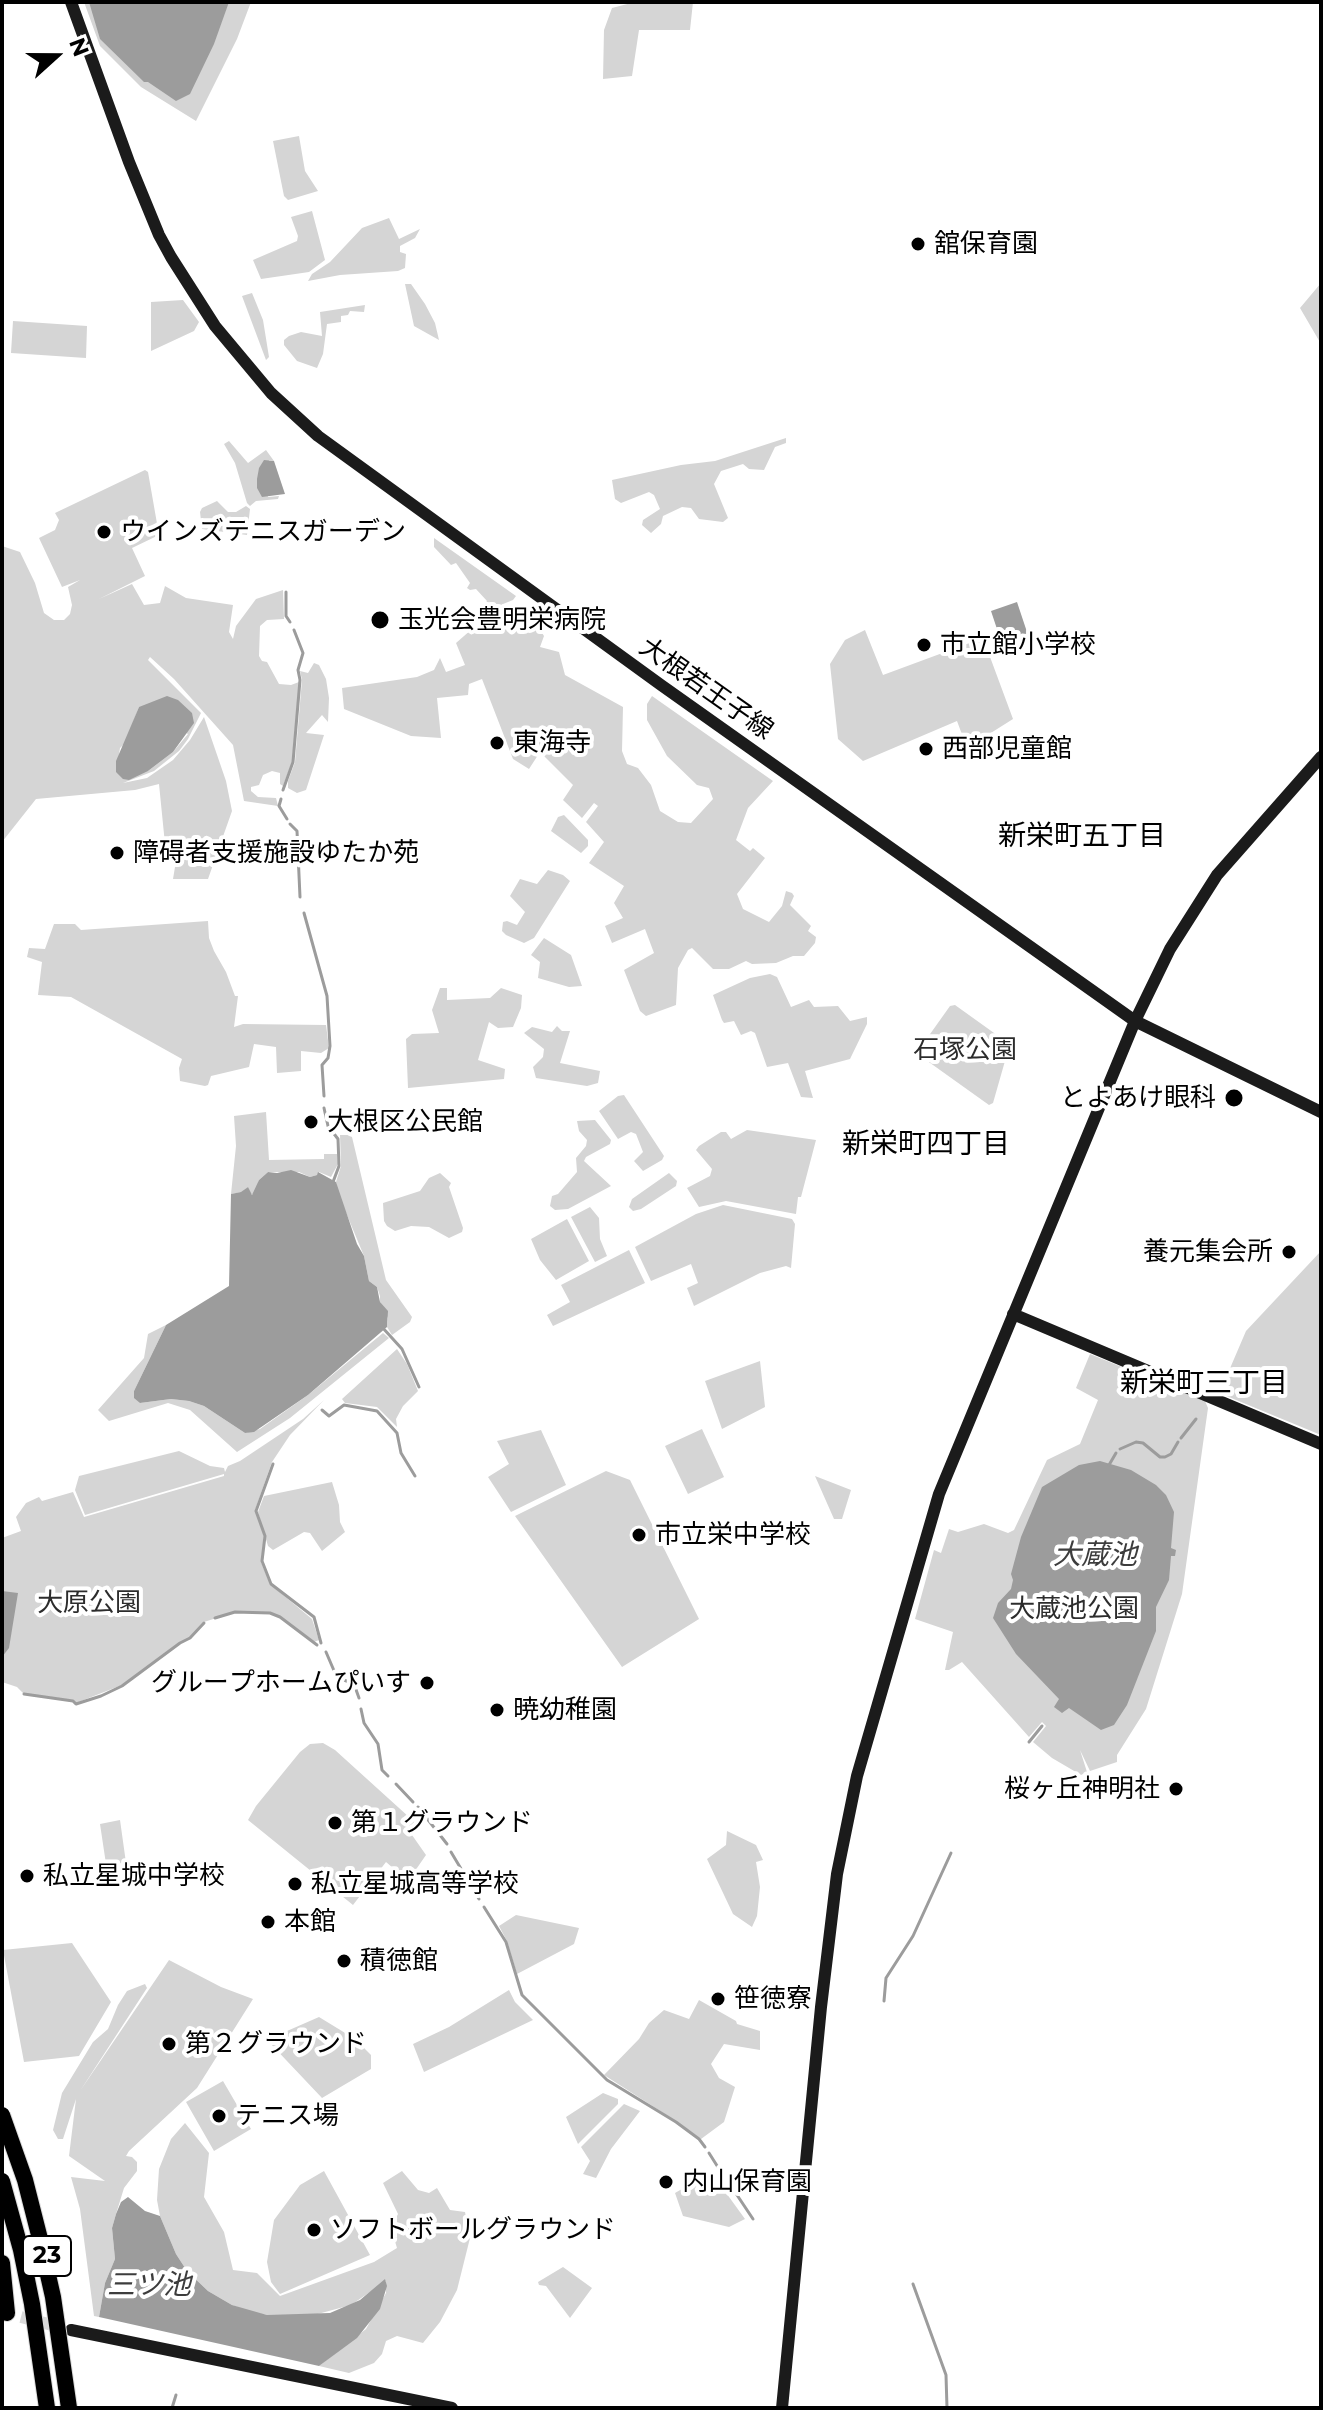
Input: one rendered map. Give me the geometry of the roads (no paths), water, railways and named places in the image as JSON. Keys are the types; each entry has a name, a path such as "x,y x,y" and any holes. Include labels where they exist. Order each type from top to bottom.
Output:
{"highway":[{"name":"23","path":"2,2108 45,2247 59,2309 70,2408"},
{"path":"2,2115 25,2180 43,2250 70,2408"},
{"path":"2,2181 32,2304 45,2408"},
{"name":"23","path":"2,2188 35,2333 45,2408"},
{"path":"2,2263 10,2314"}],"street":[{"name":"大根若王子線","path":"71,2 113,120 159,235 186,284 215,326 271,393 318,436 661,685 1135,1021 1321,1112"},
{"path":"782,2408 832,1909 857,1776 939,1494 1135,1021 1170,949 1217,875 1321,757"},
{"path":"1013,1314 1321,1444"},
{"path":"75,2331 452,2408"}],"water":[{"path":"89,2 229,2 214,44 190,94 176,101 144,82 100,39"},
{"path":"264,460 274,461 285,494 262,497 257,488 257,479"},
{"path":"1017,602 1028,635 1002,644 991,611"},
{"path":"167,696 178,700 192,713 194,723 173,752 148,771 129,780 123,779 116,772 116,761 139,707"},
{"path":"291,1170 310,1177 318,1172 336,1182 364,1256 369,1281 377,1287 380,1302 388,1311 387,1327 308,1395 254,1432 245,1433 204,1406 189,1401 171,1399 140,1403 134,1398 134,1391 166,1325 229,1286 231,1194 248,1187 252,1195 259,1180 268,1172"},
{"name":"大蔵池","path":"1100,1461 1131,1470 1166,1495 1174,1512 1171,1548 1176,1550 1175,1556 1171,1556 1169,1580 1156,1607 1156,1631 1127,1705 1114,1725 1101,1730 1069,1708 1062,1713 1054,1707 1059,1699 1016,1654 993,1618 998,1603 1011,1589 1011,1574 1021,1537 1042,1487 1079,1465"},
{"path":"2,1591 18,1593 9,1648 2,1657"},
{"name":"三ツ池","path":"128,2197 145,2211 160,2216 187,2271 208,2291 232,2305 267,2315 330,2313 360,2300 385,2279 387,2286 380,2309 357,2338 319,2366 99,2317 105,2283 115,2259 112,2228 121,2202"}],"waterway":[{"path":"286,592 286,616 290,622"},
{"path":"283,790 293,762 300,680 298,670 303,653 294,630"},
{"path":"281,799 279,806 287,819"},
{"path":"290,824 297,831 300,897"},
{"path":"304,913 327,996 330,1046 328,1058 322,1065 324,1096"},
{"path":"324,1108 328,1126 338,1139 339,1166 333,1182"},
{"path":"382,1327 402,1349 419,1387"},
{"path":"322,1410 329,1416 344,1405 377,1411 397,1433 401,1453 415,1476"},
{"path":"1181,1438 1196,1419"},
{"path":"1120,1449 1136,1442 1143,1443 1160,1457 1165,1457 1171,1454 1178,1442"},
{"path":"1109,1465 1116,1453"},
{"path":"273,1464 256,1511 265,1536 262,1561 271,1584 314,1617 321,1643"},
{"path":"215,1618 235,1612 270,1613 317,1645"},
{"path":"24,1694 76,1704 101,1696 122,1686 190,1638 204,1623"},
{"path":"326,1652 335,1673"},
{"path":"344,1680 354,1684 359,1698"},
{"path":"361,1709 364,1723 378,1744 382,1770 388,1776"},
{"path":"1029,1742 1042,1726"},
{"path":"396,1784 413,1802"},
{"path":"418,1807 447,1844"},
{"path":"451,1852 479,1899"},
{"path":"884,2001 886,1978 913,1936 951,1853"},
{"path":"484,1907 506,1942 522,1995 607,2080 676,2122 705,2147"},
{"path":"709,2153 721,2172"},
{"path":"725,2177 753,2219"},
{"path":"913,2284 946,2375 947,2408"},
{"path":"172,2408 176,2395"}],"tunnel":[{"path":"21,2317 64,2328"}],"place":[{"name":"舘保育園","path":"918,244"},
{"name":"ウインズテニスガーデン","path":"104,532"},
{"name":"玉光会豊明栄病院","path":"380,620"},
{"name":"市立館小学校","path":"924,645"},
{"name":"東海寺","path":"497,743"},
{"name":"西部児童館","path":"926,749"},
{"name":"障碍者支援施設ゆたか苑","path":"117,853"},
{"name":"とよあけ眼科","path":"1234,1098"},
{"name":"大根区公民館","path":"311,1122"},
{"name":"養元集会所","path":"1289,1252"},
{"name":"市立栄中学校","path":"639,1535"},
{"name":"グループホームぴいす","path":"427,1683"},
{"name":"暁幼稚園","path":"497,1710"},
{"name":"桜ヶ丘神明社","path":"1176,1789"},
{"name":"第１グラウンド","path":"335,1823"},
{"name":"私立星城中学校","path":"27,1876"},
{"name":"私立星城高等学校","path":"295,1884"},
{"name":"本館","path":"268,1922"},
{"name":"積徳館","path":"344,1961"},
{"name":"笹徳寮","path":"718,1999"},
{"name":"第２グラウンド","path":"169,2044"},
{"name":"テニス場","path":"219,2116"},
{"name":"内山保育園","path":"666,2182"},
{"name":"ソフトボールグラウンド","path":"314,2230"}],"district":[{"name":"新栄町五丁目","path":"1082,837"},
{"name":"新栄町四丁目","path":"926,1145"},
{"name":"新栄町三丁目","path":"1204,1384"}],"park label":[{"name":"石塚公園","path":"965,1050"},
{"name":"大原公園","path":"89,1603"},
{"name":"大蔵池公園","path":"1074,1609"}]}
